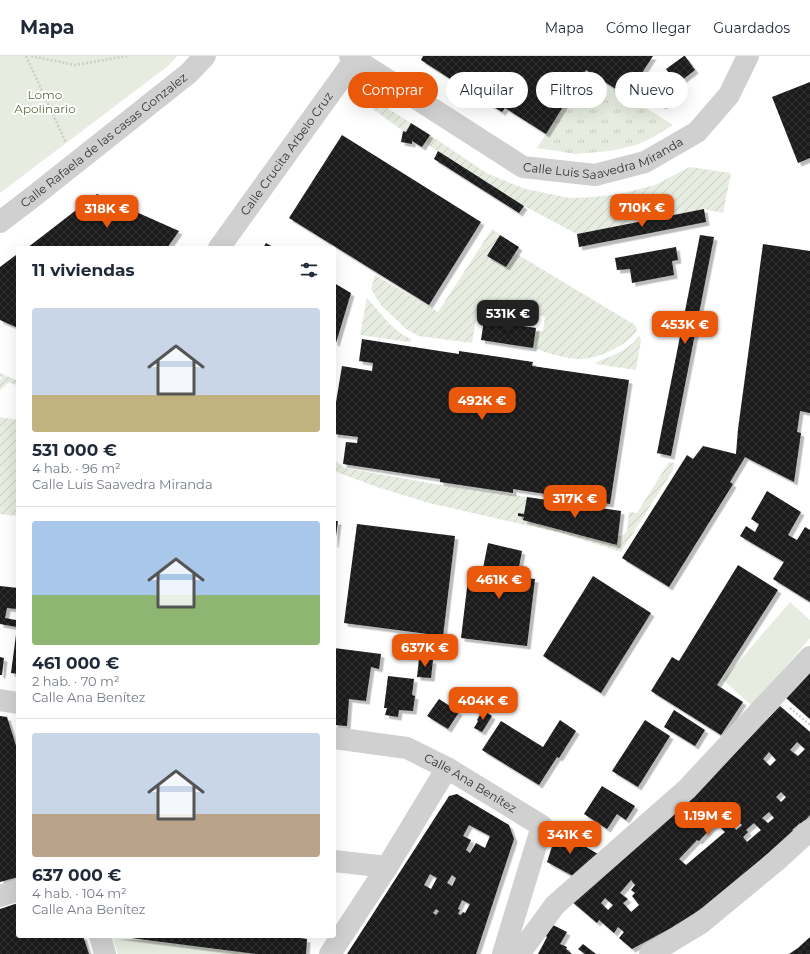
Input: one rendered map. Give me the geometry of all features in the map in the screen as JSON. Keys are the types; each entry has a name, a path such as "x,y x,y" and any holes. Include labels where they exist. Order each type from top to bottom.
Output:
{"street":[{"name":"Calle Rafaela de las casas Gonzalez","path":"0,222 189,73 205,56"},
{"name":"Calle Luis Saavedra Miranda","path":"352,58 523,167 595,175 645,162 697,132 729,95 748,56"},
{"name":"Calle Crucita Arbelo Cruz","path":"220,246 352,58"},
{"path":"519,954 555,905 687,789 810,657"},
{"path":"0,700 16,703"},
{"name":"Calle Ana Benítez","path":"336,738 407,748 447,768 542,826 503,954"},
{"path":"330,954 387,867 447,768"},
{"path":"650,954 701,923 776,861 810,830"},
{"path":"336,861 387,867"},
{"path":"0,896 16,891"},
{"path":"101,938 105,954"}],"path":[{"path":"26,56 66,143"},
{"path":"31,56 75,65 127,56"}],"green space":[{"name":"Lomo Apolinario","path":"0,56 177,56 168,66 0,193"},
{"path":"607,83 615,88 615,108 646,108 673,125 650,139 636,145 610,151 576,154 537,148 562,108 607,108"},
{"path":"372,108 387,108 411,123 406,132"},
{"path":"430,135 488,174 526,189 569,198 595,197 624,193 655,185 690,167 731,173 723,213 704,209 577,234 524,206 425,143"},
{"path":"492,229 500,235 488,256 506,267 515,253 635,325 637,330 633,336 620,346 596,357 575,359 563,357 533,348 536,331 543,331 545,317 532,313 478,307 472,343 419,336 406,329 381,305 371,289 375,275 438,312"},
{"path":"367,298 391,325 403,335 411,339 411,341 409,342 360,335"},
{"path":"639,336 641,340 636,370 596,364 597,362 614,355 631,345"},
{"path":"0,373 16,380 16,385 9,382 0,390 0,380 2,378 0,377"},
{"path":"0,417 16,420 16,516 0,514"},
{"path":"336,461 345,468 435,484 527,497 524,514 518,513 518,516 524,517 524,520 617,545 618,536 622,536 627,531 629,512 637,513 669,462 674,463 673,470 621,552 561,533 429,503 377,487 336,472"},
{"path":"790,602 810,620 810,638 752,706 723,680"},
{"path":"113,938 125,938 256,954 118,954"}],"building":[{"path":"423,56 653,56 643,72 615,72 615,88 607,83 607,72 589,72 586,70 585,72 536,72 536,108 562,108 546,134 505,108 528,108 528,72 446,72 446,76 421,60"},
{"path":"685,56 695,70 688,75 688,72 668,72 666,69"},
{"path":"810,82 810,158 798,163 772,97"},
{"path":"496,108 505,108 502,112"},
{"path":"411,123 430,135 422,147 412,141 412,144 401,142 403,131 406,132"},
{"path":"342,135 481,222 429,305 289,218"},
{"path":"438,151 524,206 519,213 434,159"},
{"path":"97,194 179,231 168,246 30,246"},
{"path":"704,209 706,222 579,247 577,234"},
{"path":"500,235 519,247 506,267 487,256"},
{"path":"700,235 714,237 671,456 657,453"},
{"path":"266,243 271,246 264,246"},
{"path":"763,244 810,251 810,413 800,411 797,432 801,433 794,482 745,457 730,482 733,484 669,587 622,558 687,455 693,459 703,446 736,454 738,429"},
{"path":"676,247 678,260 672,261 674,275 632,283 630,269 617,270 615,258"},
{"path":"16,255 16,327 0,320 0,267"},
{"path":"336,284 351,293 336,343"},
{"path":"484,320 536,328 533,348 481,340"},
{"path":"362,339 459,354 459,351 533,362 532,366 629,380 610,504 513,489 513,493 440,482 440,479 343,464 346,442 357,443 358,437 336,434 336,402 342,366 372,371 373,363 359,361"},
{"path":"767,491 801,512 788,535 797,540 805,527 810,530 810,602 773,579 784,562 740,536 746,526 755,532 759,524 751,519"},
{"path":"527,497 621,511 617,545 523,520 524,517 518,516 518,513 524,514"},
{"path":"336,521 338,521 336,536"},
{"path":"357,524 455,536 443,636 344,623"},
{"path":"488,543 522,551 517,577 535,579 527,646 461,638 469,571 482,573"},
{"path":"738,565 778,590 717,685 743,702 721,735 651,691 672,657 679,661"},
{"path":"593,576 651,613 601,693 543,656"},
{"path":"0,586 16,588 16,609 7,608 5,618 16,620 16,627 0,624"},
{"path":"16,635 16,674 11,673"},
{"path":"336,648 381,654 379,669 371,667 366,701 349,699 347,726 336,725"},
{"path":"0,657 4,658 2,675 0,675"},
{"path":"419,659 433,660 431,678 417,677"},
{"path":"810,671 810,719 786,698"},
{"path":"388,676 414,679 412,695 415,696 413,711 399,710 398,717 385,715 387,708 384,708"},
{"path":"439,699 459,712 448,729 427,716"},
{"path":"780,706 810,732 810,815 802,824 800,823 792,830 794,831 712,902 671,928 632,949 619,938 624,932 618,927 614,933 599,920 597,923 571,901 726,762","holes":["797,742 805,749 798,756 790,750","769,752 776,760 770,766 763,759","781,792 786,797 781,802 776,797","769,812 774,818 768,823 762,818","737,820 742,825 736,830 732,825","716,823 725,832 686,865 679,859 697,840 699,841","754,823 761,830 747,842 743,837 748,832 746,830","631,880 635,885 631,890 635,893 632,896 639,905 631,912 623,903 628,899 620,893","605,898 613,905 608,910 601,903"]},
{"path":"483,710 492,716 482,732 474,728"},
{"path":"674,710 705,730 695,746 664,727"},
{"path":"0,716 7,717 16,746 16,878 0,882"},
{"path":"560,720 576,731 559,758 557,757 539,785 482,750 501,721 543,747"},
{"path":"645,720 670,736 638,787 612,771"},
{"path":"602,786 635,806 626,820 617,814 607,829 584,814"},
{"path":"457,794 509,825 514,839 476,954 347,954 449,796","holes":["469,825 490,836 485,848 476,843 470,853 466,850 471,840 463,836","430,874 437,878 431,889 424,885","452,875 456,878 452,886 447,883","462,900 470,904 465,913 463,912 461,915 458,914 460,910 458,909","436,909 439,911 436,915 433,913"]},
{"path":"556,834 569,837 598,854 573,876 547,862"},
{"path":"16,904 16,938 84,938 89,954 0,954 0,909"},
{"path":"553,925 567,932 560,944 567,947 566,949 572,954 538,954"},
{"path":"810,937 810,954 789,954 798,948"},
{"path":"131,938 307,939 306,954 256,954"},
{"path":"583,944 596,954 585,954 578,949"}]}
